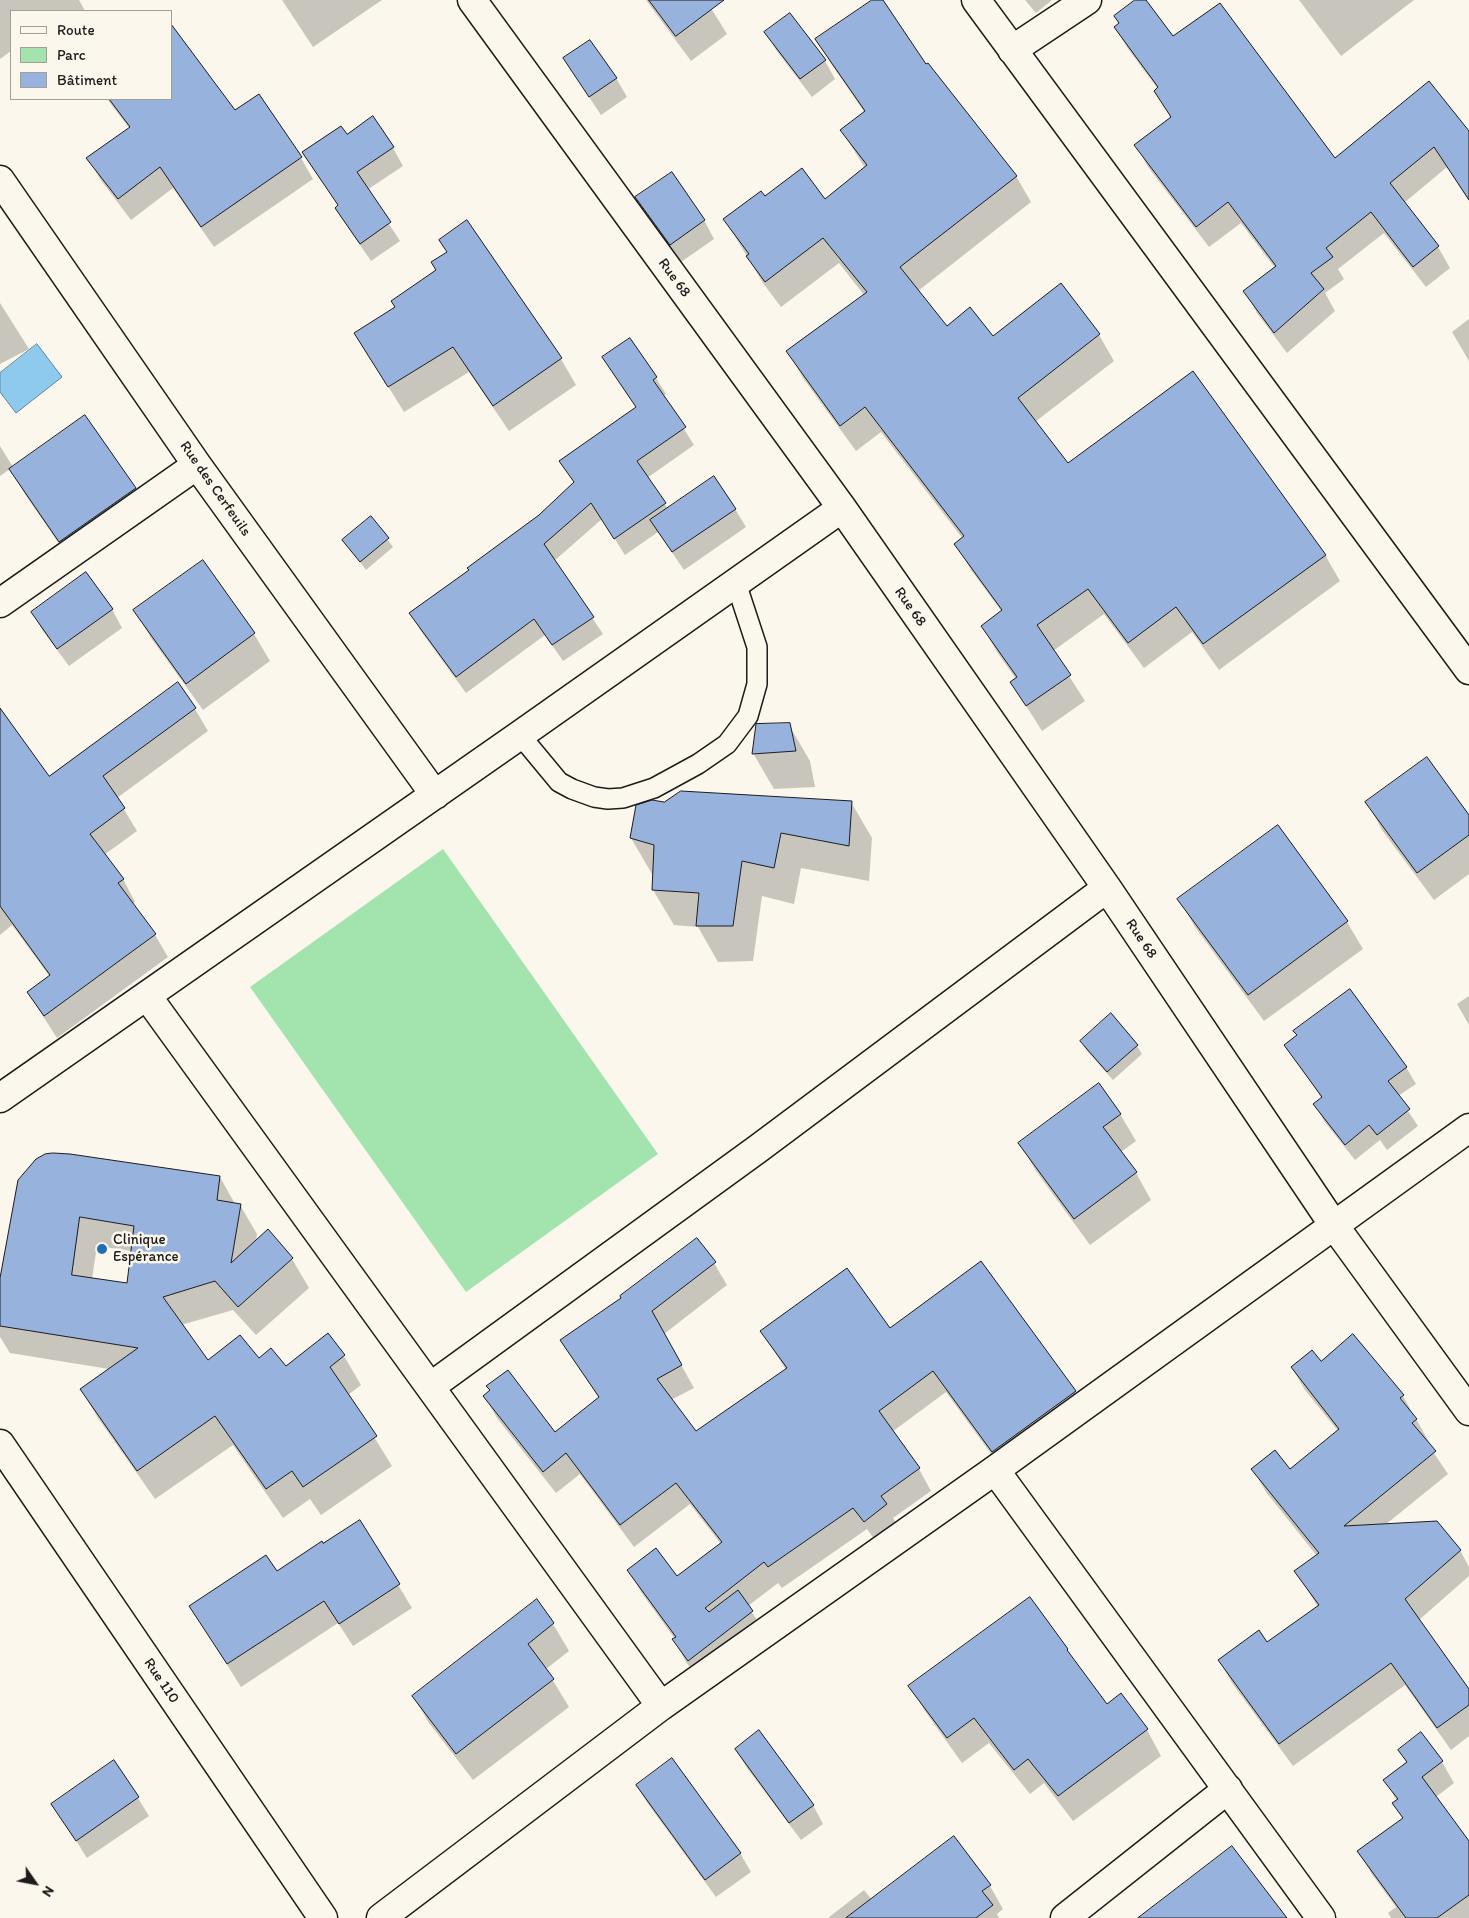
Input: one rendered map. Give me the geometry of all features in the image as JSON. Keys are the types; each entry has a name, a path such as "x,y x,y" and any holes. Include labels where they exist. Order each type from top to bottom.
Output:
{"street":[{"name":"Rue 68","path":"472,0 842,508 1107,888 1333,1224 1469,1411"},
{"path":"976,0 1469,670"},
{"path":"1012,50 1087,0"},
{"name":"Rue des Cerfeuils","path":"0,180 197,465 434,795"},
{"path":"0,603 197,465"},
{"path":"0,1098 842,508"},
{"path":"430,1387 759,1148 1107,888"},
{"path":"147,996 661,1706"},
{"path":"381,1918 661,1706 995,1470 1333,1224 1469,1128"},
{"name":"Rue 110","path":"0,1444 323,1918"},
{"path":"995,1470 1321,1918"},
{"path":"1065,1918 1228,1789"}],"lane":[{"path":"520,735 559,782 572,790 608,799 623,798 654,788 698,764 727,744 748,716 757,684 758,647 736,583"}],"green space":[{"path":"443,849 658,1154 466,1292 250,987"}],"water":[{"path":"37,344 62,377 16,413 0,392 0,373"}],"building":[{"path":"649,0 724,0 676,36"},
{"path":"872,0 883,0 926,64 928,63 1017,176 900,267 947,326 970,307 993,336 1061,283 1100,334 1018,398 1068,463 1193,371 1326,555 1203,644 1176,607 1128,643 1088,589 1037,625 1071,675 1026,706 1010,682 1017,677 981,626 1002,610 954,544 964,536 865,407 840,426 786,351 867,292 823,238 765,282 746,256 749,254 723,219 761,191 765,196 802,168 825,199 867,165 840,130 865,111 815,39"},
{"path":"1135,0 1146,0 1173,36 1220,3 1335,158 1429,81 1469,131 1469,200 1434,147 1390,183 1439,246 1413,267 1371,212 1326,248 1333,257 1311,273 1324,289 1274,333 1243,291 1276,266 1228,202 1196,227 1134,145 1171,117 1154,91 1158,87 1114,27 1119,23 1114,16"},
{"path":"790,13 826,60 800,79 764,32"},
{"path":"172,25 235,110 259,94 302,157 201,227 160,167 118,199 86,158 130,127 110,100 172,100"},
{"path":"590,40 617,78 589,97 563,58"},
{"path":"373,116 394,147 357,172 391,222 360,244 335,208 338,205 302,152 341,126 347,134"},
{"path":"672,172 705,220 670,245 635,197"},
{"path":"467,220 562,358 493,406 453,347 388,387 354,333 395,307 391,301 436,270 431,262 447,252 439,240"},
{"path":"630,338 657,377 653,380 686,427 637,461 666,503 614,539 591,503 544,544 594,617 552,645 534,619 456,677 409,613 469,570 467,568 539,515 574,482 559,461 636,407 602,357"},
{"path":"85,415 136,488 59,542 9,469"},
{"path":"714,476 736,509 672,552 650,520"},
{"path":"371,516 389,538 360,562 342,540"},
{"path":"203,560 255,633 186,684 133,610"},
{"path":"86,572 113,609 57,649 31,612"},
{"path":"178,682 196,708 103,776 125,808 90,834 124,879 118,883 156,934 44,1016 27,992 50,975 0,906 0,708 49,776"},
{"path":"790,723 796,751 752,754 756,724"},
{"path":"1427,757 1469,815 1469,835 1417,873 1365,802"},
{"path":"681,791 852,801 849,846 781,833 774,868 742,861 733,926 696,926 699,893 652,890 654,845 630,838 636,805 652,800 664,802"},
{"path":"1278,825 1348,921 1248,995 1177,899"},
{"path":"1350,989 1407,1067 1388,1081 1410,1109 1377,1135 1369,1125 1345,1145 1313,1104 1322,1097 1284,1045 1297,1035 1293,1031"},
{"path":"1111,1013 1138,1045 1107,1072 1080,1041"},
{"path":"1099,1083 1121,1114 1103,1127 1137,1172 1074,1219 1018,1143"},
{"path":"45,1154 70,1154 220,1176 217,1200 241,1204 231,1263 268,1229 293,1258 238,1307 215,1281 163,1297 208,1360 240,1335 259,1358 271,1348 286,1366 328,1333 345,1355 330,1367 377,1436 303,1487 292,1471 266,1489 215,1416 137,1471 80,1389 138,1348 0,1326 0,1278 18,1180 36,1159","holes":["80,1217 134,1226 127,1283 72,1275"]},
{"path":"697,1238 716,1262 652,1311 682,1365 657,1379 696,1431 787,1368 760,1331 847,1268 890,1328 981,1261 1076,1391 992,1452 933,1371 879,1411 920,1468 881,1496 887,1504 864,1522 853,1508 768,1567 764,1562 705,1608 709,1612 738,1590 753,1611 688,1661 672,1639 676,1637 627,1570 656,1548 677,1576 722,1542 676,1483 620,1525 566,1453 543,1472 483,1396 490,1390 486,1386 508,1370 555,1432 599,1397 560,1340 621,1298 620,1296"},
{"path":"1353,1334 1404,1395 1400,1398 1417,1419 1412,1423 1436,1451 1344,1526 1437,1521 1461,1550 1405,1599 1469,1689 1469,1705 1437,1728 1391,1663 1279,1744 1218,1660 1259,1630 1267,1642 1319,1605 1294,1571 1319,1553 1251,1469 1275,1450 1290,1469 1339,1429 1291,1367 1312,1350 1321,1361"},
{"path":"360,1520 400,1584 339,1624 324,1601 227,1664 189,1606 266,1555 277,1571 322,1541 323,1543"},
{"path":"1030,1597 1107,1704 1121,1693 1148,1729 1058,1796 1028,1759 1014,1770 974,1718 947,1738 908,1686"},
{"path":"537,1599 554,1623 528,1644 554,1679 456,1754 412,1696"},
{"path":"759,1730 814,1805 789,1823 735,1749"},
{"path":"1421,1732 1443,1761 1422,1777 1469,1841 1469,1895 1437,1918 1406,1918 1357,1851 1403,1818 1392,1803 1398,1799 1383,1780 1407,1762 1398,1750"},
{"path":"672,1758 741,1853 705,1880 636,1785"},
{"path":"114,1760 139,1797 76,1841 51,1804"},
{"path":"954,1836 991,1885 982,1891 993,1905 976,1918 846,1918"},
{"path":"1232,1846 1287,1918 1138,1918"}],"place":[{"name":"Clinique Espérance","path":"102,1249"}]}
